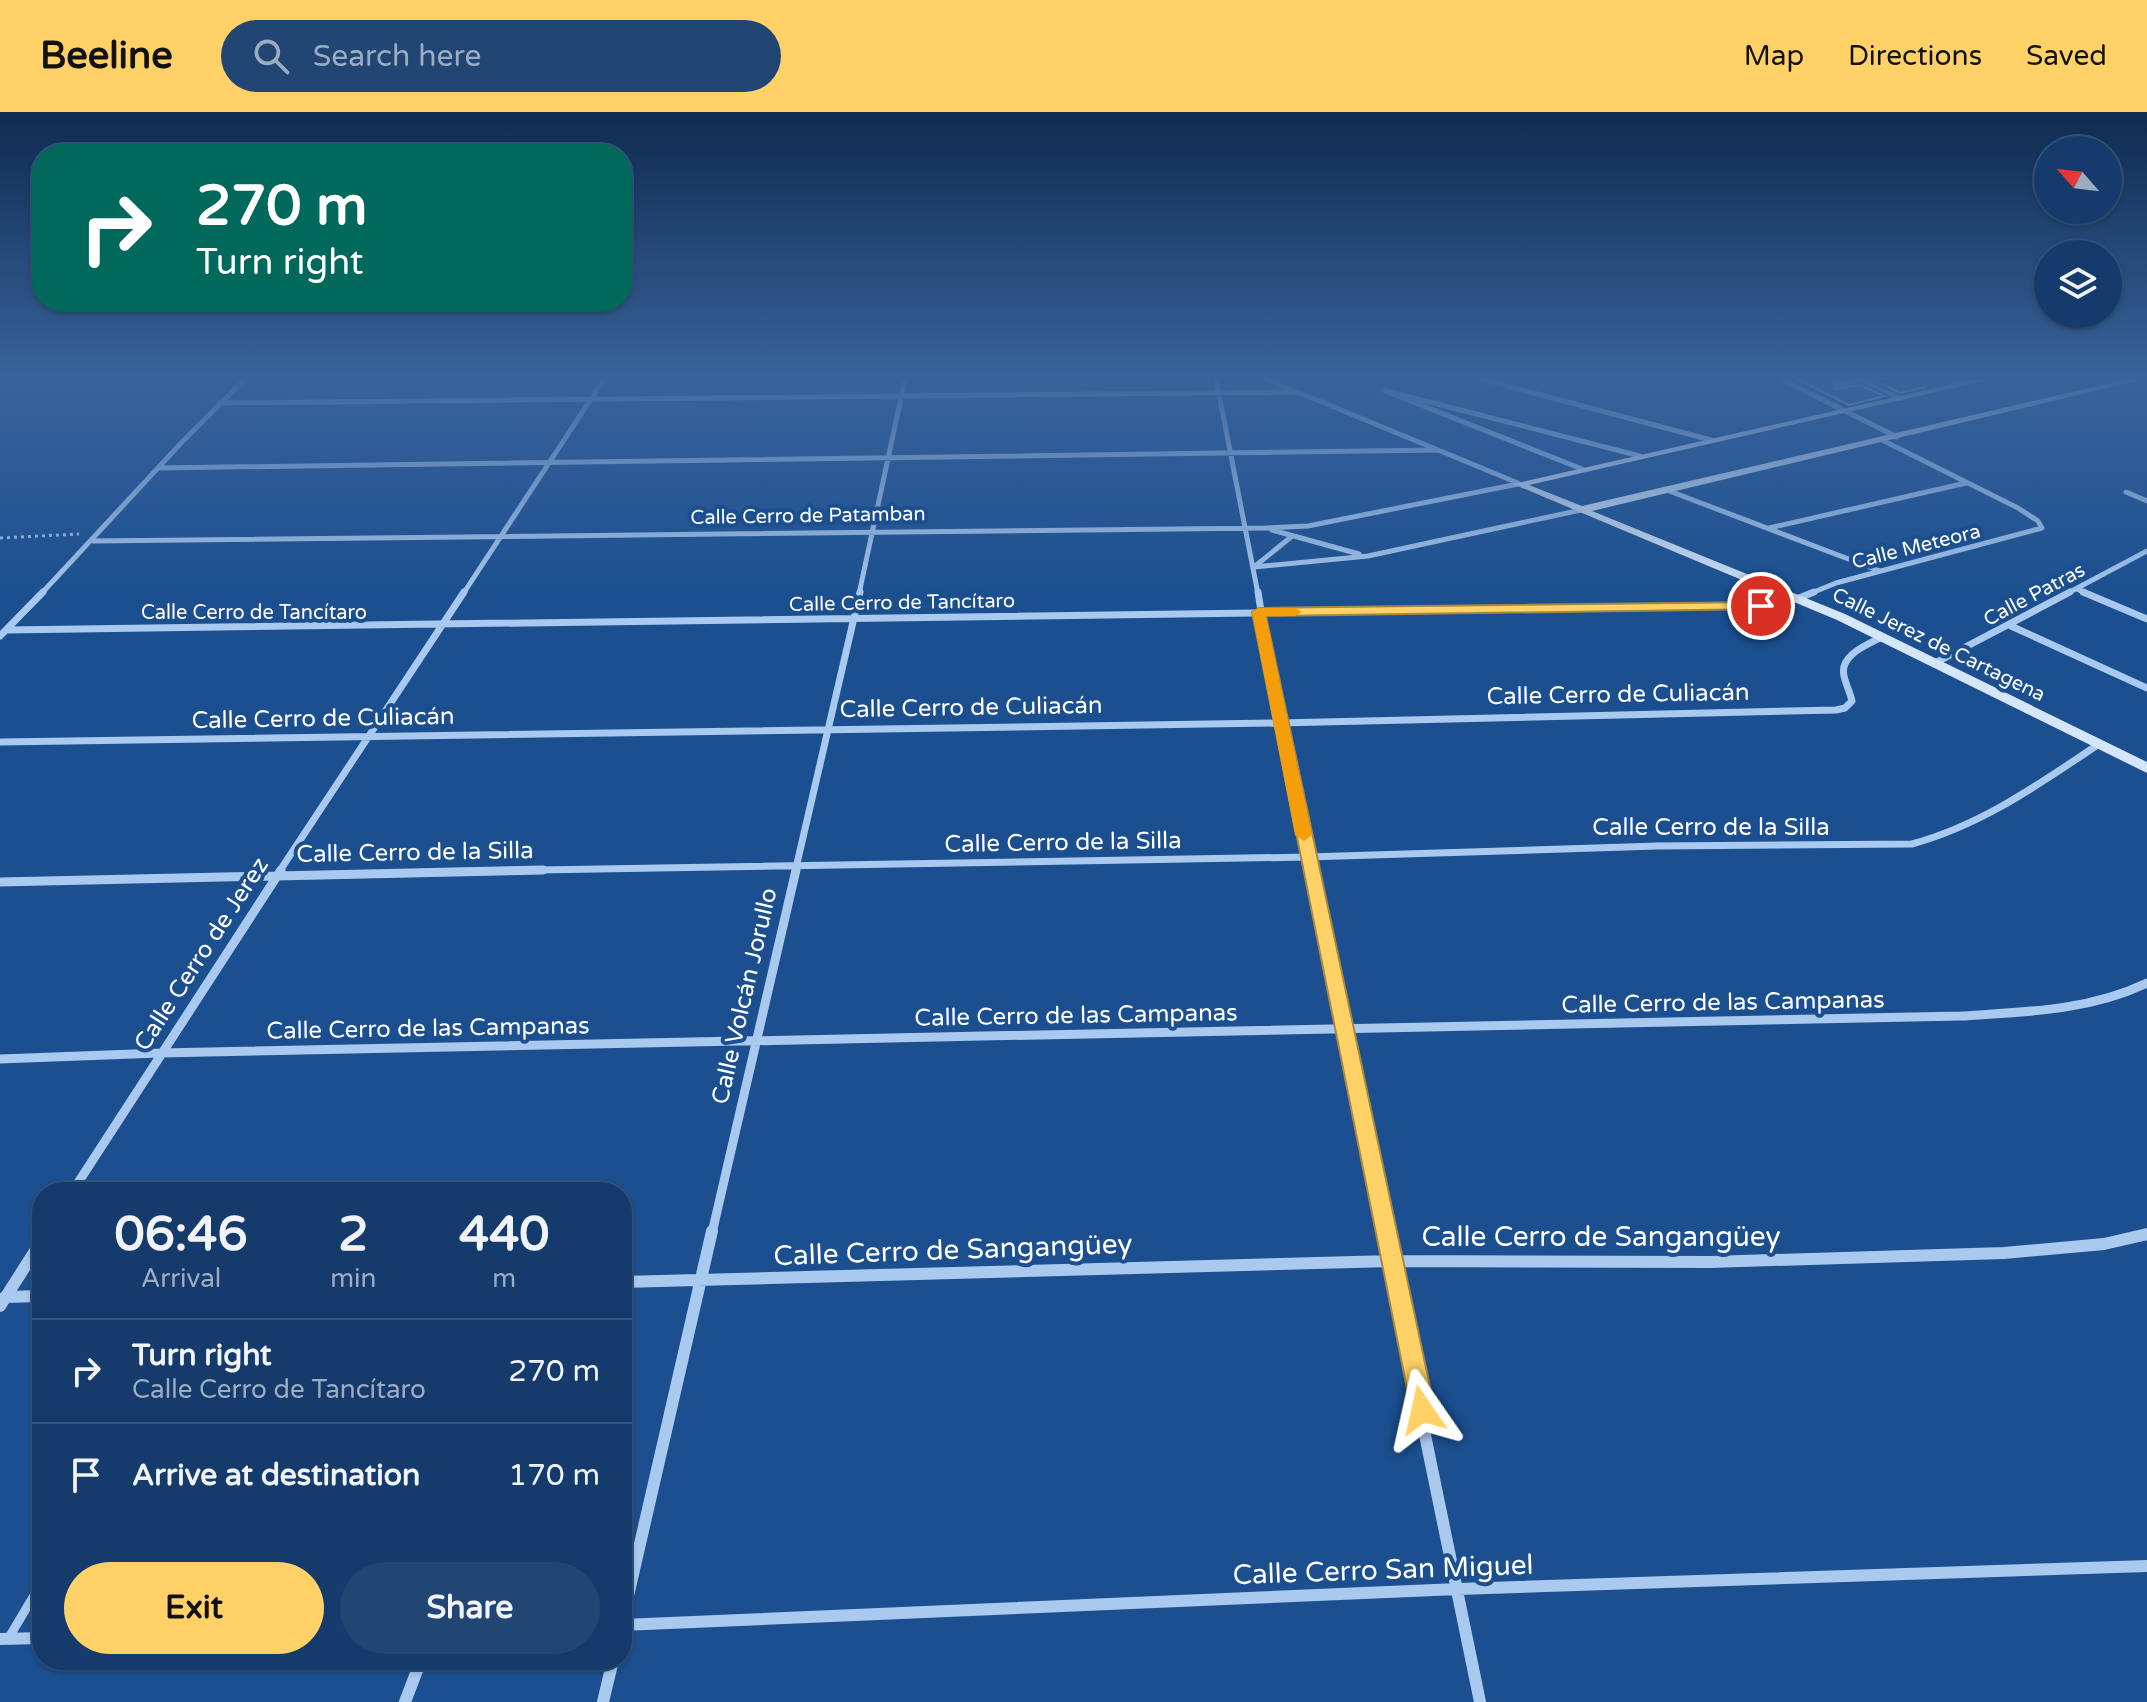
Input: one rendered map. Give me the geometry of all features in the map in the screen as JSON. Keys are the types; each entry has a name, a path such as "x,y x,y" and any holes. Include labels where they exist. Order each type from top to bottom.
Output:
{"street":[{"path":"0,636 93,541 172,453"},
{"name":"Calle Cerro de Jerez","path":"78,1182 555,453"},
{"name":"Calle Volcán Jorullo","path":"632,1582 890,453"},
{"path":"158,468 1215,453"},
{"path":"1229,453 1254,567 1279,723 1392,1261 1480,1702"},
{"name":"Calle Jerez de Cartagena","path":"1446,453 1882,637 2147,768"},
{"path":"1543,453 1582,469"},
{"path":"1629,453 1640,456"},
{"path":"1518,484 1652,453"},
{"path":"1254,567 1368,556 1444,542 1823,453"},
{"path":"1908,453 1967,483"},
{"path":"1768,528 1967,483"},
{"name":"Calle Meteora","path":"1797,599 1828,586 2027,534 2043,526 2018,508 1967,483"},
{"name":"Calle Cerro de Patamban","path":"93,541 1266,528 1340,520 1518,484"},
{"path":"1664,489 1881,571"},
{"path":"2126,492 2147,501"},
{"path":"1266,528 1368,556"},
{"path":"1254,567 1291,537"},
{"name":"Calle Patras","path":"1935,663 2011,626 2147,551"},
{"path":"2138,556 2147,559"},
{"path":"2077,589 2147,619"},
{"name":"Calle Cerro de Tancítaro","path":"7,630 442,628 854,618 1761,606 1797,599"},
{"path":"2011,626 2147,688"},
{"name":"Calle Cerro de Culiacán","path":"0,742 1279,723 1836,710 1845,708 1852,701 1843,672 1844,664 1882,637"},
{"name":"Calle Cerro de la Silla","path":"0,882 277,874 1308,857 1657,846 1912,844 1942,838 1968,827 2099,744"},
{"name":"Calle Cerro de las Campanas","path":"0,1059 160,1053 1619,1025 2035,1012 2087,1006 2127,994 2147,983"},
{"name":"Calle Cerro de Sangangüey","path":"632,1282 1392,1261 1710,1262 1988,1253 2104,1244 2147,1234"},
{"path":"2,1300 32,1255"},
{"path":"2,1300 32,1297"},
{"name":"Calle Cerro San Miguel","path":"632,1624 1458,1589 2147,1566"},
{"path":"4,1639 32,1638"},
{"path":"405,1702 417,1670"},
{"path":"603,1702 611,1670"}],"lane":[{"path":"4,1639 32,1597"}],"path":[{"path":"0,538 100,532"}],"slow traffic":[{"path":"1295,612 1259,612 1304,835"}],"route":[{"path":"1422,1410 1279,723 1259,612 1761,606"}]}
